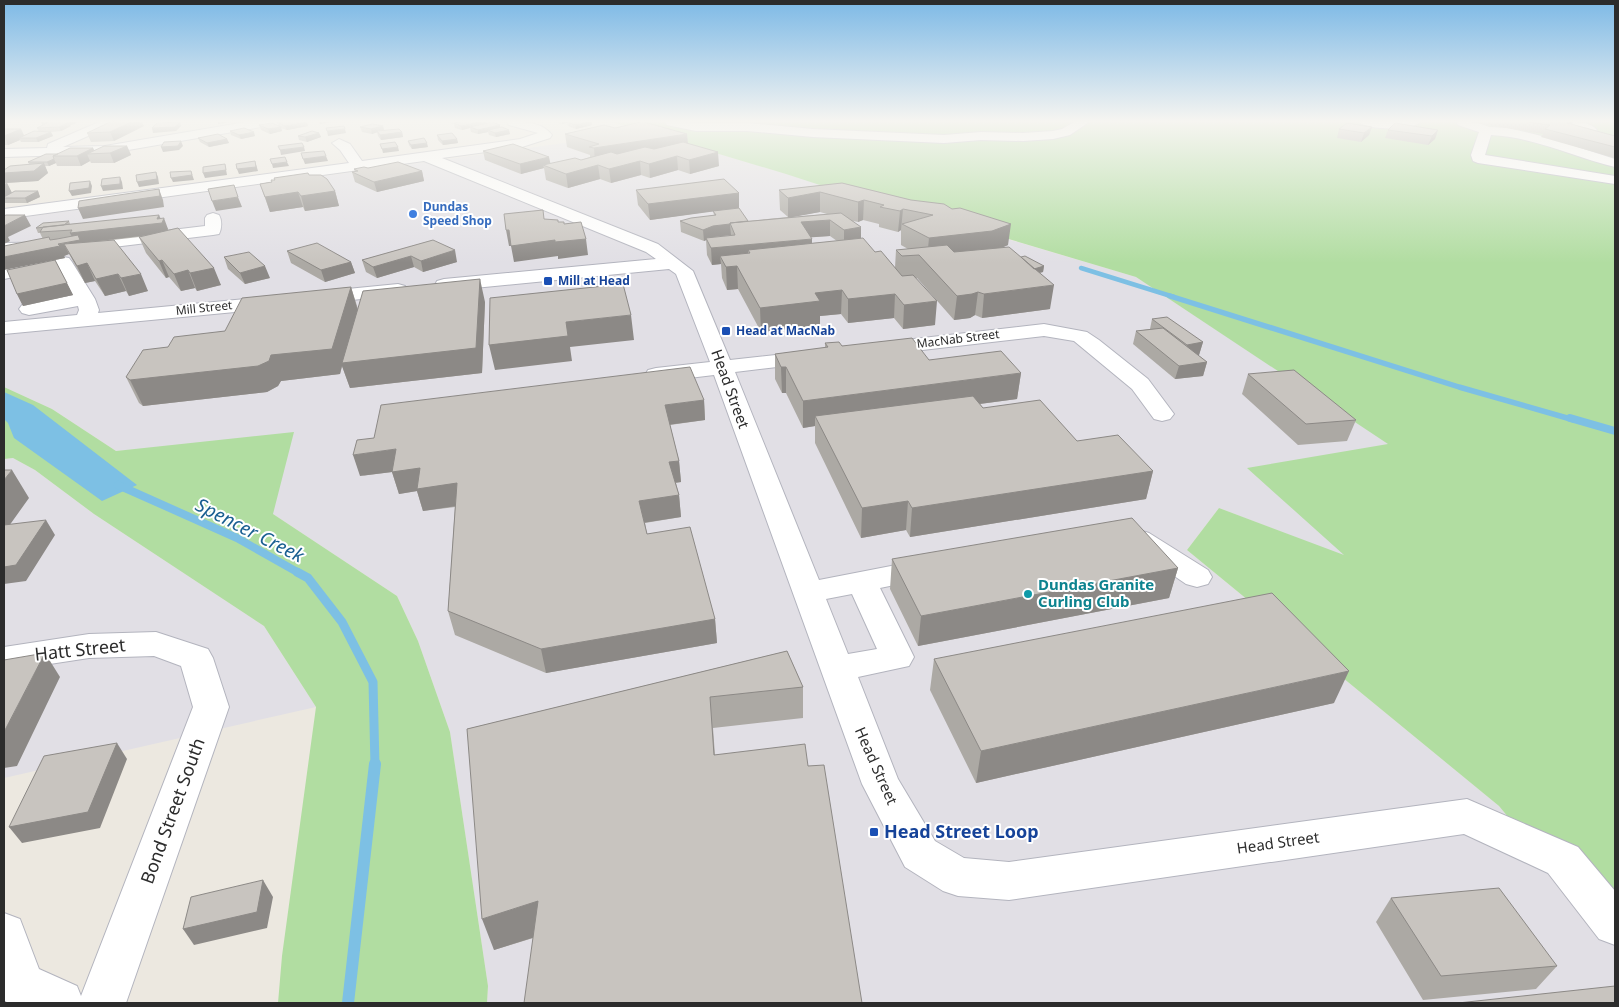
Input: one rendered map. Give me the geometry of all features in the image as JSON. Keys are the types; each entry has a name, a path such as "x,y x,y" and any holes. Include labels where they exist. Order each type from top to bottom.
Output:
{"street":[{"path":"4,214 336,169"},
{"name":"Head Street","path":"456,169 652,248 684,270 690,281 881,784 920,854 958,876 1009,881 1467,816 1563,860 1615,924"},
{"path":"1551,169 1612,177"},
{"path":"6,248 72,247 213,230 213,218"},
{"path":"4,274 63,262 85,299 89,310 85,320"},
{"name":"Mill Street","path":"4,316 85,320 674,263"},
{"path":"4,316 85,299"},
{"name":"MacNab Street","path":"858,351 1022,332 1062,332 1080,336 1092,344 1140,384 1162,414"},
{"path":"638,377 828,355"},
{"path":"1115,532 1125,530 1197,577"},
{"path":"807,592 950,565"},
{"path":"836,669 897,657 862,582"},
{"name":"Hatt Street","path":"4,659 89,646 156,644"},
{"name":"Bond Street South","path":"102,1003 211,707 196,658 156,644"},
{"path":"4,934 21,985 60,1003"}],"shaded area":[{"path":"376,169 770,169 1136,277 1389,444 1345,556 1219,508 1187,550 1499,806 1615,946 1615,1003 487,1003 488,986 450,732 418,641 397,596 273,514 166,447 116,451 52,409 4,387 4,220"},
{"path":"13,458 35,470 94,514 264,626 316,707 4,778 4,459"}],"green space":[{"path":"769,169 1615,169 1615,946 1499,806 1187,550 1219,508 1344,555 1247,468 1388,444 1136,277 985,232 869,201"},
{"path":"4,387 52,409 116,451 294,432 273,514 397,596 418,641 450,732 488,986 487,1003 278,1003 282,956 316,707 264,626 94,514 35,470 13,458 4,459"}],"water":[{"path":"4,392 33,405 137,485 102,501 14,438 8,423 4,419"}],"building":[{"path":"37,169 34,171 4,173 4,170"},
{"path":"203,169 226,170 203,173"},
{"path":"354,169 417,169 422,171 374,182 352,172 358,171"},
{"path":"553,169 584,169 566,174"},
{"path":"191,171 192,175 171,178 170,172"},
{"path":"156,172 157,179 137,182 136,175"},
{"path":"308,173 309,175 321,175 327,179 335,191 301,196 298,192 265,197 260,184 272,182 271,180 275,180 274,178"},
{"path":"120,177 120,184 101,186 102,179"},
{"path":"724,179 739,193 648,204 636,190"},
{"path":"90,181 89,188 69,191 70,183"},
{"path":"842,183 911,200 944,204 952,209 960,208 1011,224 992,231 929,238 902,224 933,215 880,207 884,205 864,200 858,202 820,192 788,198 779,190"},
{"path":"234,185 238,197 212,201 208,189"},
{"path":"159,189 160,196 78,208 79,201"},
{"path":"15,191 38,191 25,198 4,198"},
{"path":"739,208 748,221 713,226 703,230 680,221 716,215 713,211"},
{"path":"543,210 544,219 558,220 558,222 564,222 564,224 581,222 586,239 555,242 555,240 511,246 504,214"},
{"path":"841,213 861,227 844,230 830,220 801,222 812,239 711,248 706,238 735,235 730,223"},
{"path":"25,215 4,226 4,216"},
{"path":"159,215 157,219 164,218 162,223 70,233 72,230 40,232 43,227"},
{"path":"69,221 64,225 36,228 43,223"},
{"path":"178,228 214,268 190,273 188,270 174,274 162,260 159,261 139,237"},
{"path":"78,235 80,240 58,244 60,246 4,257 4,246 49,237 50,240"},
{"path":"863,238 875,252 881,251 902,276 913,275 937,301 904,305 895,294 848,299 842,290 815,293 820,301 760,308 737,266 726,267 720,256 750,253 748,250"},
{"path":"114,240 141,274 121,278 118,274 96,279 87,263 77,266 64,244"},
{"path":"433,240 455,250 421,261 411,256 373,267 362,260"},
{"path":"317,243 351,262 321,270 287,251"},
{"path":"947,245 954,252 1009,247 1054,285 984,294 978,292 957,296 919,255 902,256 896,250"},
{"path":"249,252 265,266 240,273 224,257"},
{"path":"1025,256 1044,266 1034,269 1021,257"},
{"path":"55,260 67,283 17,294 7,270"},
{"path":"480,279 476,348 342,363 363,291"},
{"path":"623,284 631,315 566,322 568,336 489,345 490,298"},
{"path":"351,287 332,349 271,355 269,361 258,366 130,380 126,377 143,350 168,347 174,337 225,331 242,298"},
{"path":"1167,317 1203,342 1187,345 1152,319"},
{"path":"1163,328 1207,362 1179,366 1136,331"},
{"path":"912,338 929,360 1001,351 1021,373 803,401 786,367 781,367 775,354 828,347 825,343 839,342 842,346"},
{"path":"690,367 704,400 665,405 679,461 669,462 679,495 639,501 647,534 690,527 715,619 541,649 448,611 457,483 417,489 420,468 392,472 396,449 353,455 357,440 374,438 381,405"},
{"path":"1294,370 1356,420 1306,424 1248,374"},
{"path":"973,396 983,408 1040,400 1077,441 1118,435 1153,471 912,508 908,501 862,508 815,416"},
{"path":"4,470 12,470 4,480"},
{"path":"1132,518 1178,568 921,616 892,559"},
{"path":"46,520 16,565 4,567 4,525"},
{"path":"1272,593 1349,671 981,751 934,659"},
{"path":"787,651 803,687 710,697 714,755 805,744 808,766 824,765 862,1003 524,1003 538,901 482,919 467,729"},
{"path":"45,653 4,732 4,660"},
{"path":"117,743 88,812 9,827 44,756"},
{"path":"263,880 257,912 183,929 191,897"},
{"path":"1499,888 1557,966 1441,976 1391,898"},
{"path":"1615,986 1615,1003 1458,1003"}],"waterway":[{"path":"1081,268 1174,297"},
{"path":"1170,296 1459,387 1574,420"},
{"path":"1570,418 1615,431"},
{"name":"Spencer Creek","path":"118,485 237,538 299,573"},
{"name":"Spencer Creek","path":"297,572 308,578 342,622 373,682 375,764"},
{"name":"Spencer Creek","path":"348,1003 375,764"}],"place":[{"name":"Dundas Speed Shop","path":"413,214"},
{"name":"Mill at Head","path":"548,281"},
{"name":"Head at MacNab","path":"726,331"},
{"name":"Dundas Granite Curling Club","path":"1028,594"},
{"name":"Head Street Loop","path":"874,832"}]}
